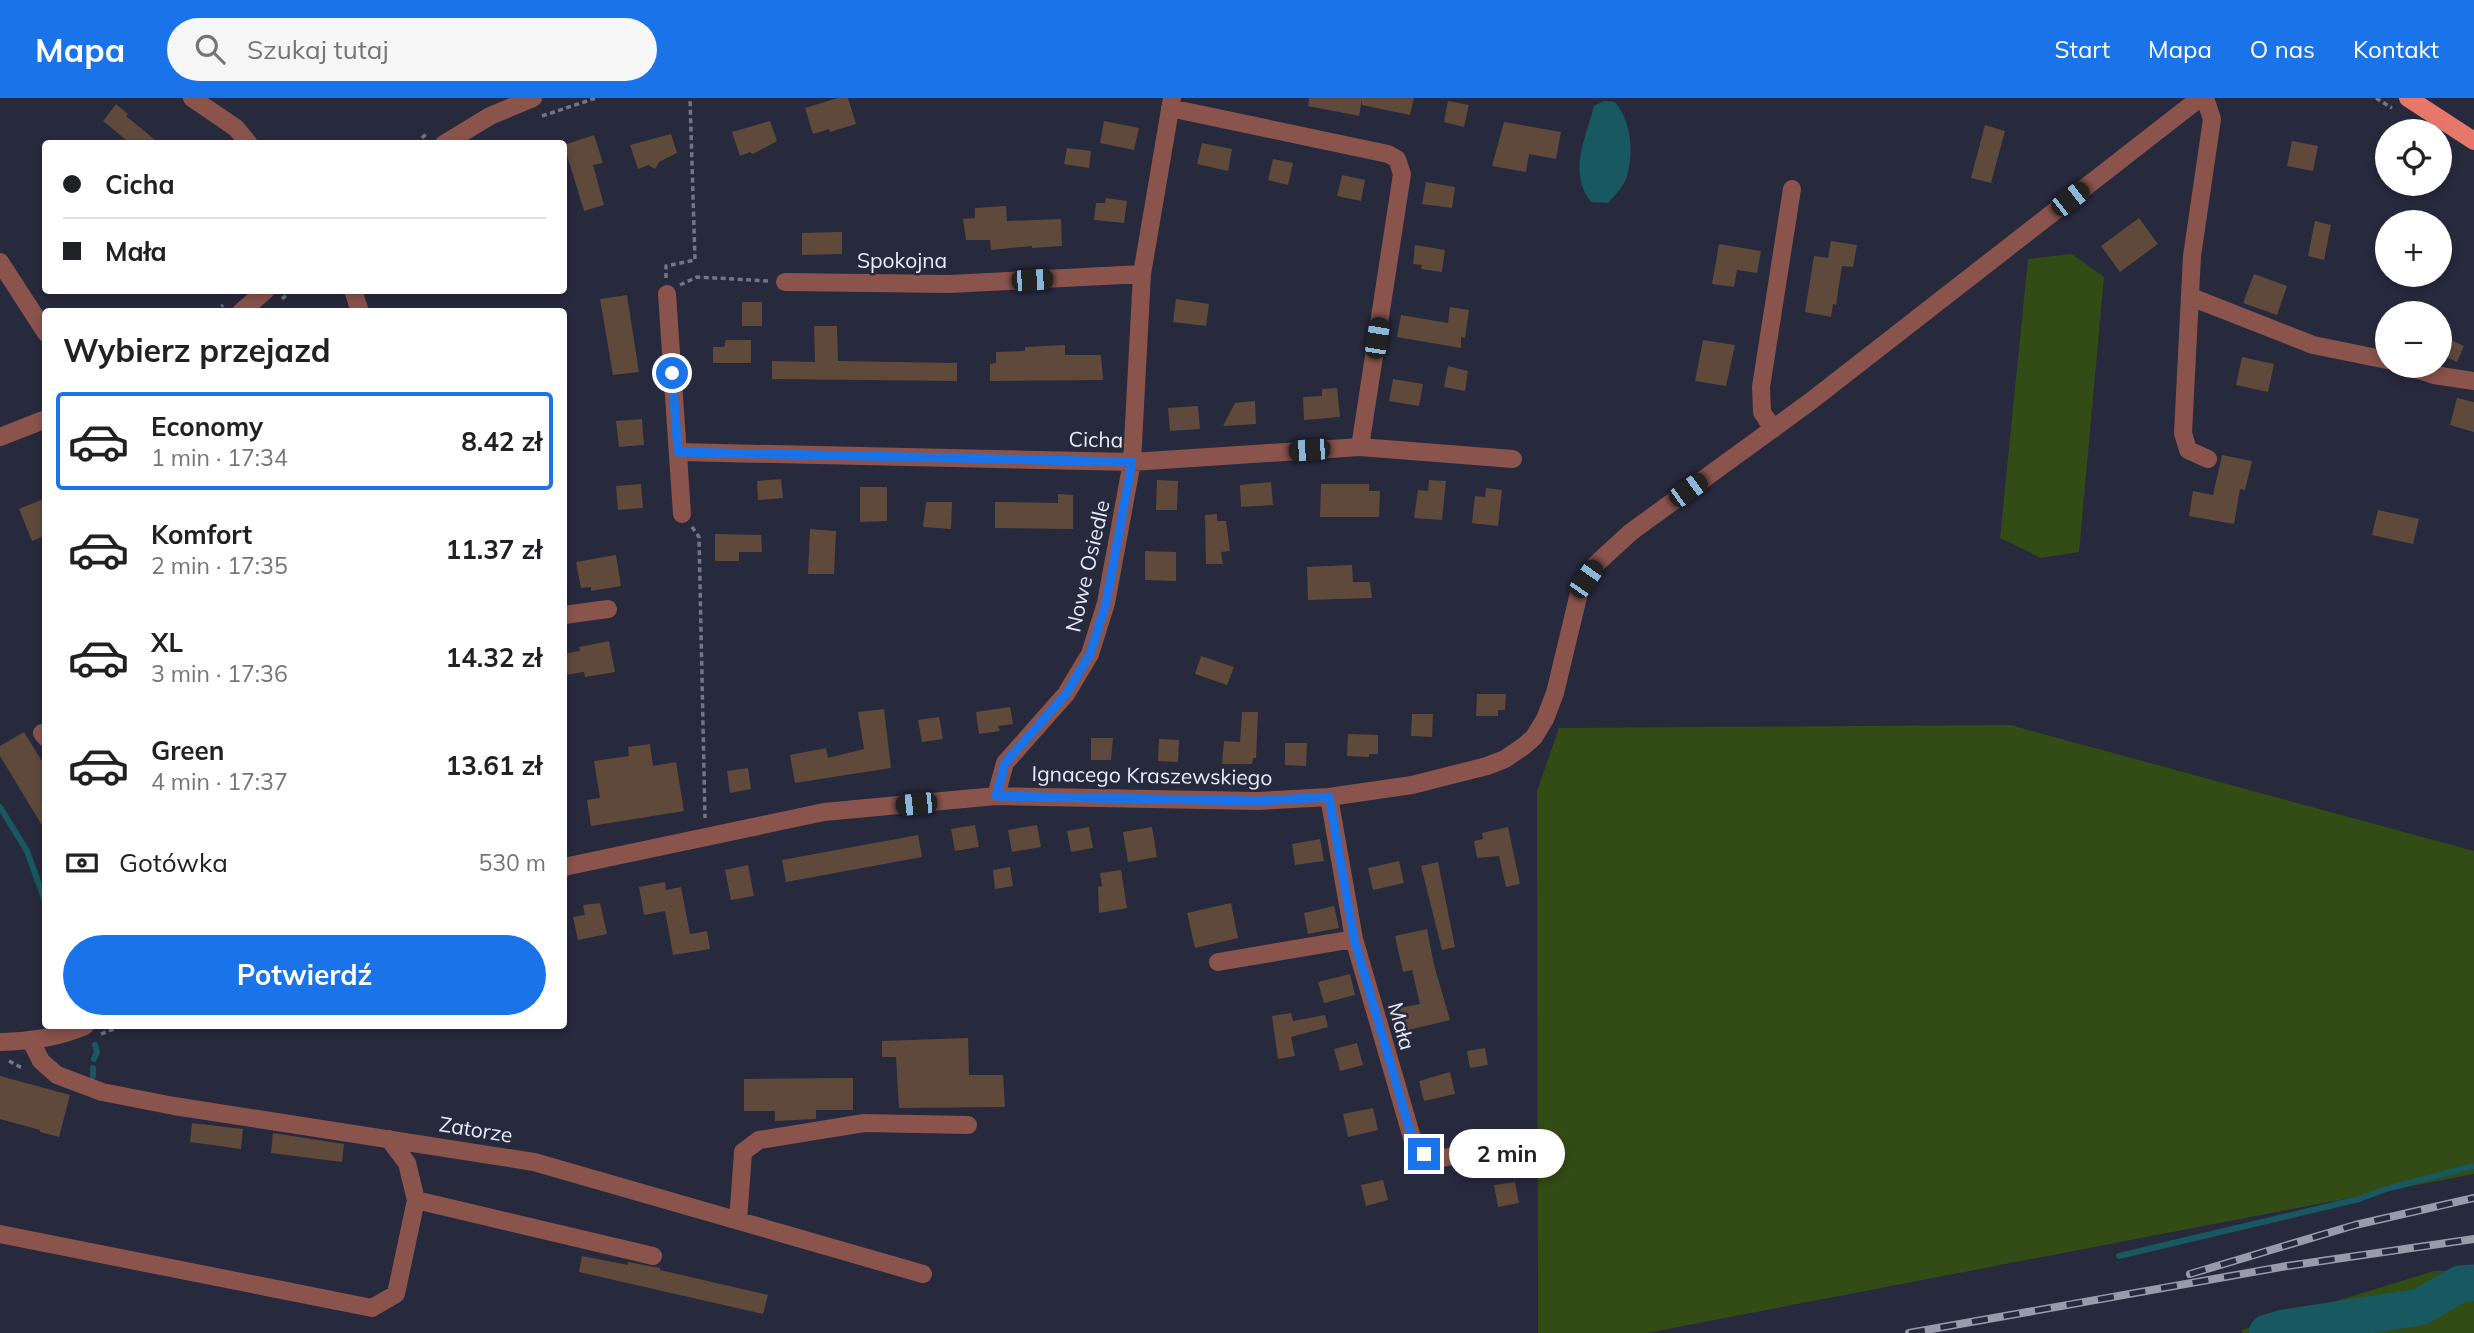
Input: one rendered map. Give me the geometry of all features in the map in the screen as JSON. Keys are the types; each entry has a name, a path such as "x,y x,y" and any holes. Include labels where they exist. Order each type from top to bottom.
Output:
{"main road":[{"path":"2408,98 2474,141"}],"street":[{"path":"192,98 236,128 246,140"},
{"path":"451,140 489,117 533,98"},
{"path":"2202,98 2212,119 2192,256 2183,433 2188,450 2208,458"},
{"name":"Ignacego Kraszewskiego","path":"567,866 824,812 996,796 1258,801 1329,797 1412,785 1505,759 1534,737 1550,708 1579,593 1596,564 1631,531 1773,429 2202,98"},
{"name":"Nowe Osiedle","path":"996,796 1005,763 1066,694 1090,654 1106,603 1132,462 1142,275 1171,103 1388,154 1397,159 1402,174 1360,447"},
{"path":"1773,429 1762,412 1761,387 1792,189"},
{"path":"0,262 42,327"},
{"name":"Spokojna","path":"785,282 950,284 1142,275"},
{"path":"246,308 261,294"},
{"path":"667,294 682,513"},
{"path":"2192,297 2313,345 2375,358"},
{"path":"2452,378 2474,381"},
{"path":"0,437 42,421"},
{"name":"Cicha","path":"678,452 1132,462 1360,447 1513,458"},
{"path":"567,615 608,609"},
{"name":"Mała","path":"1329,797 1354,939 1415,1148 1424,1154 1442,1158 1531,1143"},
{"path":"1218,962 1354,939"},
{"path":"0,1042 31,1041 76,1029"},
{"name":"Zatorze","path":"31,1041 41,1061 57,1074 102,1092 174,1106 534,1162 923,1274"},
{"path":"738,1221 743,1152 759,1140 864,1123 968,1125"},
{"path":"0,1234 372,1308 396,1294 416,1200 407,1163 389,1139"},
{"path":"416,1200 653,1256"}],"path":[{"path":"667,294 666,266 695,260 690,98"},
{"path":"667,294 676,286 696,278 785,282"},
{"path":"682,513 699,537 705,838"}],"green space":[{"path":"2072,254 2104,277 2079,552 2041,558 2000,538 2028,259"},
{"path":"2010,725 2474,851 2474,1174 1647,1333 1538,1333 1537,791 1559,728"},
{"path":"2474,1270 2474,1333 2242,1333 2242,1330 2434,1271"}],"shaded area":[{"path":"1604,101 1615,102 1625,118 1630,137 1626,180 1608,203 1591,202 1584,191 1579,167 1594,106"}],"building":[{"path":"838,98 848,98 856,124 813,134 805,108"},
{"path":"1309,98 1414,98 1410,115 1362,105 1362,99 1359,116 1308,106"},
{"path":"1448,101 1469,105 1464,127 1444,122"},
{"path":"116,104 155,140 126,140 103,121"},
{"path":"770,121 777,141 753,154 750,152 740,156 732,132"},
{"path":"1104,121 1139,128 1134,150 1100,143"},
{"path":"1504,122 1561,132 1556,159 1529,154 1526,172 1492,166"},
{"path":"1985,125 2005,131 1991,183 1971,178"},
{"path":"671,134 677,153 659,162 655,169 648,165 638,169 630,145"},
{"path":"594,135 603,163 593,165 604,205 584,211 567,155 567,144"},
{"path":"2292,141 2318,146 2313,171 2287,166"},
{"path":"1202,143 1232,149 1228,171 1197,164"},
{"path":"1067,148 1091,151 1089,168 1064,164"},
{"path":"1273,159 1293,163 1288,185 1268,180"},
{"path":"1342,175 1365,180 1361,201 1337,196"},
{"path":"1426,182 1455,187 1452,208 1422,204"},
{"path":"1106,198 1127,201 1124,223 1094,220 1096,203 1105,203"},
{"path":"1006,206 1007,221 1061,219 1062,246 991,250 990,240 966,240 963,219 975,218 975,208"},
{"path":"2139,218 2158,244 2120,272 2101,246"},
{"path":"2315,221 2331,225 2324,260 2308,256"},
{"path":"842,232 842,254 802,255 802,233"},
{"path":"1831,241 1857,245 1853,267 1842,266 1836,305 1833,304 1831,317 1805,312 1814,256 1828,258"},
{"path":"1719,244 1761,251 1757,273 1737,270 1734,287 1712,284"},
{"path":"1415,245 1445,250 1442,272 1421,269 1422,265 1413,264"},
{"path":"2254,274 2287,286 2277,315 2243,303"},
{"path":"627,295 639,372 613,375 600,299"},
{"path":"1176,299 1209,304 1206,326 1173,322"},
{"path":"742,302 762,302 762,326 742,326"},
{"path":"1450,307 1469,310 1465,338 1461,337 1461,348 1397,337 1401,315 1448,323"},
{"path":"814,326 837,326 838,361 957,363 957,381 772,379 772,361 815,362"},
{"path":"726,340 751,340 751,363 713,363 713,347 724,347"},
{"path":"1703,340 1735,345 1726,386 1695,381"},
{"path":"2452,340 2464,346 2457,362 2452,360"},
{"path":"1065,345 1065,355 1101,355 1103,380 990,381 990,364 996,363 996,352"},
{"path":"2242,357 2274,364 2268,392 2236,385"},
{"path":"1448,366 1468,371 1465,391 1444,387"},
{"path":"1393,379 1423,384 1419,406 1389,401"},
{"path":"1337,388 1340,417 1304,420 1303,397 1322,396 1322,389"},
{"path":"2457,398 2474,402 2474,432 2450,425"},
{"path":"1255,401 1256,424 1223,426 1235,403"},
{"path":"1198,406 1200,429 1170,431 1168,408"},
{"path":"642,419 644,445 619,447 616,421"},
{"path":"2222,455 2252,461 2245,490 2240,489 2234,524 2189,516 2193,491 2213,495"},
{"path":"781,479 783,498 758,500 757,481"},
{"path":"1157,480 1178,481 1177,510 1156,510"},
{"path":"1429,480 1446,481 1442,520 1414,518 1418,490 1428,491"},
{"path":"1271,482 1273,505 1241,507 1240,485"},
{"path":"641,484 643,508 618,510 616,486"},
{"path":"1321,484 1369,484 1369,491 1380,491 1379,517 1320,517"},
{"path":"860,487 887,487 887,521 860,522"},
{"path":"1486,488 1502,490 1498,526 1472,523 1475,496 1485,497"},
{"path":"1058,494 1073,495 1073,529 995,528 995,502 1058,503"},
{"path":"42,500 42,537 32,541 19,509"},
{"path":"926,502 952,502 951,529 923,527"},
{"path":"2378,510 2419,519 2413,544 2372,535"},
{"path":"1217,514 1217,521 1226,521 1230,551 1221,552 1223,564 1206,564 1205,515"},
{"path":"810,529 836,531 834,574 808,574"},
{"path":"715,534 761,535 762,552 739,552 739,561 715,561"},
{"path":"1145,551 1176,552 1176,581 1145,580"},
{"path":"616,555 621,586 591,591 591,587 581,588 576,562"},
{"path":"1352,565 1353,582 1370,582 1372,598 1308,600 1307,567"},
{"path":"609,641 615,672 585,677 584,672 567,675 567,653 580,651 579,647"},
{"path":"1201,656 1234,667 1227,685 1195,674"},
{"path":"1477,694 1506,694 1505,710 1498,710 1498,716 1476,716"},
{"path":"1010,707 1013,724 998,726 1000,731 979,734 976,712"},
{"path":"884,709 891,768 795,783 790,755 826,748 828,758 864,749 858,712"},
{"path":"1242,712 1258,712 1256,758 1253,758 1252,764 1222,764 1224,741 1240,742"},
{"path":"1412,714 1433,714 1432,737 1411,736"},
{"path":"939,717 943,739 922,742 918,720"},
{"path":"24,732 42,761 42,825 0,756 0,746"},
{"path":"1348,734 1378,735 1378,754 1369,754 1369,757 1347,756"},
{"path":"1091,738 1113,738 1111,760 1091,760"},
{"path":"1159,739 1179,740 1178,762 1158,761"},
{"path":"1285,743 1307,743 1306,766 1285,765"},
{"path":"650,744 653,766 676,762 684,811 591,826 587,800 600,798 594,761 629,756 628,747"},
{"path":"748,768 751,789 730,793 727,771"},
{"path":"975,825 979,847 955,851 951,829"},
{"path":"1037,825 1041,847 1012,852 1008,830"},
{"path":"1089,827 1093,848 1071,852 1067,831"},
{"path":"1152,827 1157,857 1128,862 1123,832"},
{"path":"1508,827 1520,884 1506,887 1499,856 1477,858 1474,841 1483,839 1482,833"},
{"path":"918,835 922,857 786,882 782,860"},
{"path":"1320,839 1324,861 1295,865 1292,844"},
{"path":"1399,861 1404,883 1373,890 1368,868"},
{"path":"1438,862 1455,947 1442,950 1421,866"},
{"path":"748,865 754,896 731,900 725,870"},
{"path":"1010,867 1013,886 995,889 993,870"},
{"path":"1121,870 1127,908 1099,913 1098,887 1102,886 1100,873"},
{"path":"665,882 666,890 681,887 690,934 707,931 710,949 673,955 665,911 644,915 639,887"},
{"path":"600,903 607,934 578,940 573,917 585,915 583,905"},
{"path":"1231,903 1238,938 1195,948 1187,913"},
{"path":"1334,906 1339,928 1308,934 1304,913"},
{"path":"1427,929 1450,1020 1404,1031 1399,1008 1420,1004 1412,970 1403,972 1395,936"},
{"path":"1350,974 1355,995 1324,1003 1318,982"},
{"path":"1291,1013 1293,1021 1325,1015 1328,1027 1291,1037 1295,1056 1278,1059 1272,1016"},
{"path":"968,1038 969,1075 1003,1075 1005,1107 899,1108 896,1057 882,1057 882,1041"},
{"path":"1357,1043 1363,1065 1340,1071 1334,1049"},
{"path":"1485,1048 1488,1065 1470,1068 1467,1051"},
{"path":"1450,1072 1455,1094 1424,1101 1419,1081"},
{"path":"0,1076 70,1095 59,1137 0,1119"},
{"path":"853,1078 853,1110 816,1110 816,1119 775,1121 775,1111 744,1111 744,1079"},
{"path":"1373,1108 1378,1130 1348,1137 1343,1114"},
{"path":"192,1123 243,1129 241,1149 190,1142"},
{"path":"273,1133 344,1144 342,1162 271,1153"},
{"path":"1383,1180 1388,1200 1366,1206 1361,1185"},
{"path":"1515,1182 1519,1203 1498,1207 1494,1185"},
{"path":"582,1256 660,1268 768,1295 763,1314 579,1272"}],"waterway":[{"path":"0,807 27,851 42,893"},
{"path":"94,1059 97,1052 95,1045"},
{"path":"93,1068 93,1076"},
{"path":"2119,1256 2359,1199 2386,1189 2474,1166"},
{"path":"2267,1333 2420,1307 2460,1284 2474,1283"}],"railway":[{"path":"2190,1274 2355,1225 2474,1198"},
{"path":"1909,1333 2287,1266 2474,1239"}],"route":[{"path":"672,373 678,452 1132,462 1106,603 1090,654 1066,694 1005,763 996,796 1168,797 1258,801 1329,797 1354,939 1415,1148 1424,1154"}]}
